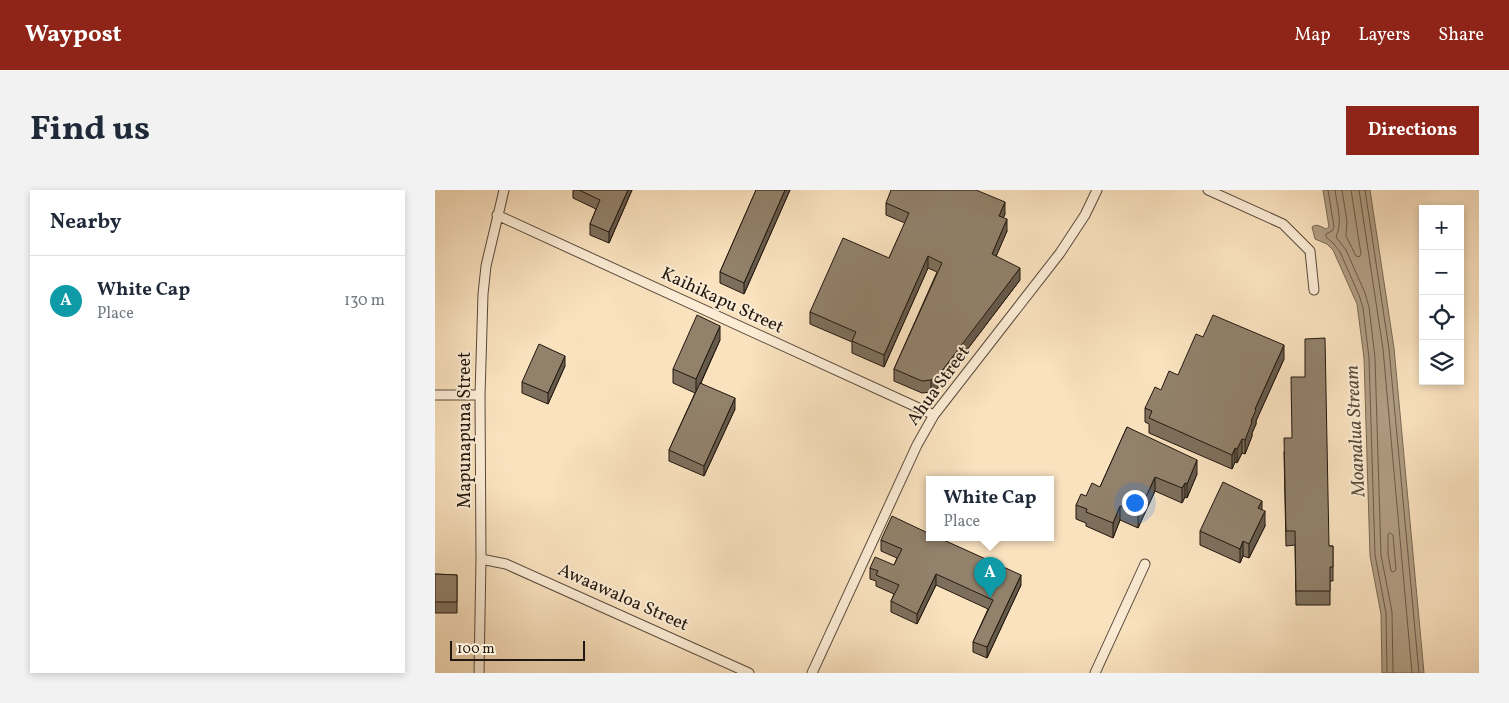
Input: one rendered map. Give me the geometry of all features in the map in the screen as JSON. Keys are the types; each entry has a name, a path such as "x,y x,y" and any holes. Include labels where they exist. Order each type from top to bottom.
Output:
{"street":[{"name":"Mapunapuna Street","path":"479,673 481,558 480,395 483,294 486,266 504,190"},
{"name":"Ahua Street","path":"813,673 917,445 934,415 1060,254 1085,215 1097,190"},
{"path":"1208,190 1283,224 1310,251 1314,290"},
{"name":"Kaihikapu Street","path":"497,215 779,346 934,415"},
{"path":"435,395 480,395"},
{"name":"Awaawaloa Street","path":"481,558 506,564 749,673"},
{"path":"1095,673 1145,564"}],"water":[{"path":"1323,190 1370,190 1394,348 1424,673 1382,673 1381,614 1370,556 1364,358 1357,304 1333,250 1327,244 1315,239 1312,227 1317,225 1326,229 1329,227"}],"building":[{"path":"579,190 628,190 609,232 590,224 600,200"},
{"path":"756,190 785,190 744,283 720,272"},
{"path":"891,190 976,190 1005,202 999,216 1007,219 992,254 1020,268 938,376 931,380 922,381 894,369 942,263 928,256 884,355 852,341 856,332 810,312 843,238 889,258 909,213 886,203"},
{"path":"697,315 720,326 696,379 673,369"},
{"path":"1213,315 1284,345 1255,409 1245,440 1242,439 1232,455 1149,418 1152,411 1145,408 1155,387 1161,390 1169,371 1178,375 1196,334 1203,337"},
{"path":"1325,338 1329,546 1333,546 1333,567 1330,567 1330,591 1296,591 1295,531 1286,531 1284,438 1292,438 1291,377 1305,377 1305,339"},
{"path":"539,344 565,356 548,393 522,382"},
{"path":"700,383 735,398 704,466 669,450"},
{"path":"1127,427 1197,460 1187,484 1185,483 1182,488 1155,477 1138,514 1120,506 1113,523 1086,512 1087,509 1076,505 1081,494 1086,496 1092,483 1100,487"},
{"path":"1223,482 1262,501 1258,508 1265,511 1249,544 1243,541 1240,549 1200,531"},
{"path":"892,516 926,532 926,541 946,541 1021,575 987,647 973,642 993,600 936,574 917,614 891,601 899,585 876,575 878,571 870,568 875,557 894,565 902,549 881,540"},
{"path":"435,574 457,575 457,602 435,602"}],"place":[{"name":"White Cap","path":"990,598"}],"water label":[{"name":"Moanalua Stream","path":"1356,431"}]}
